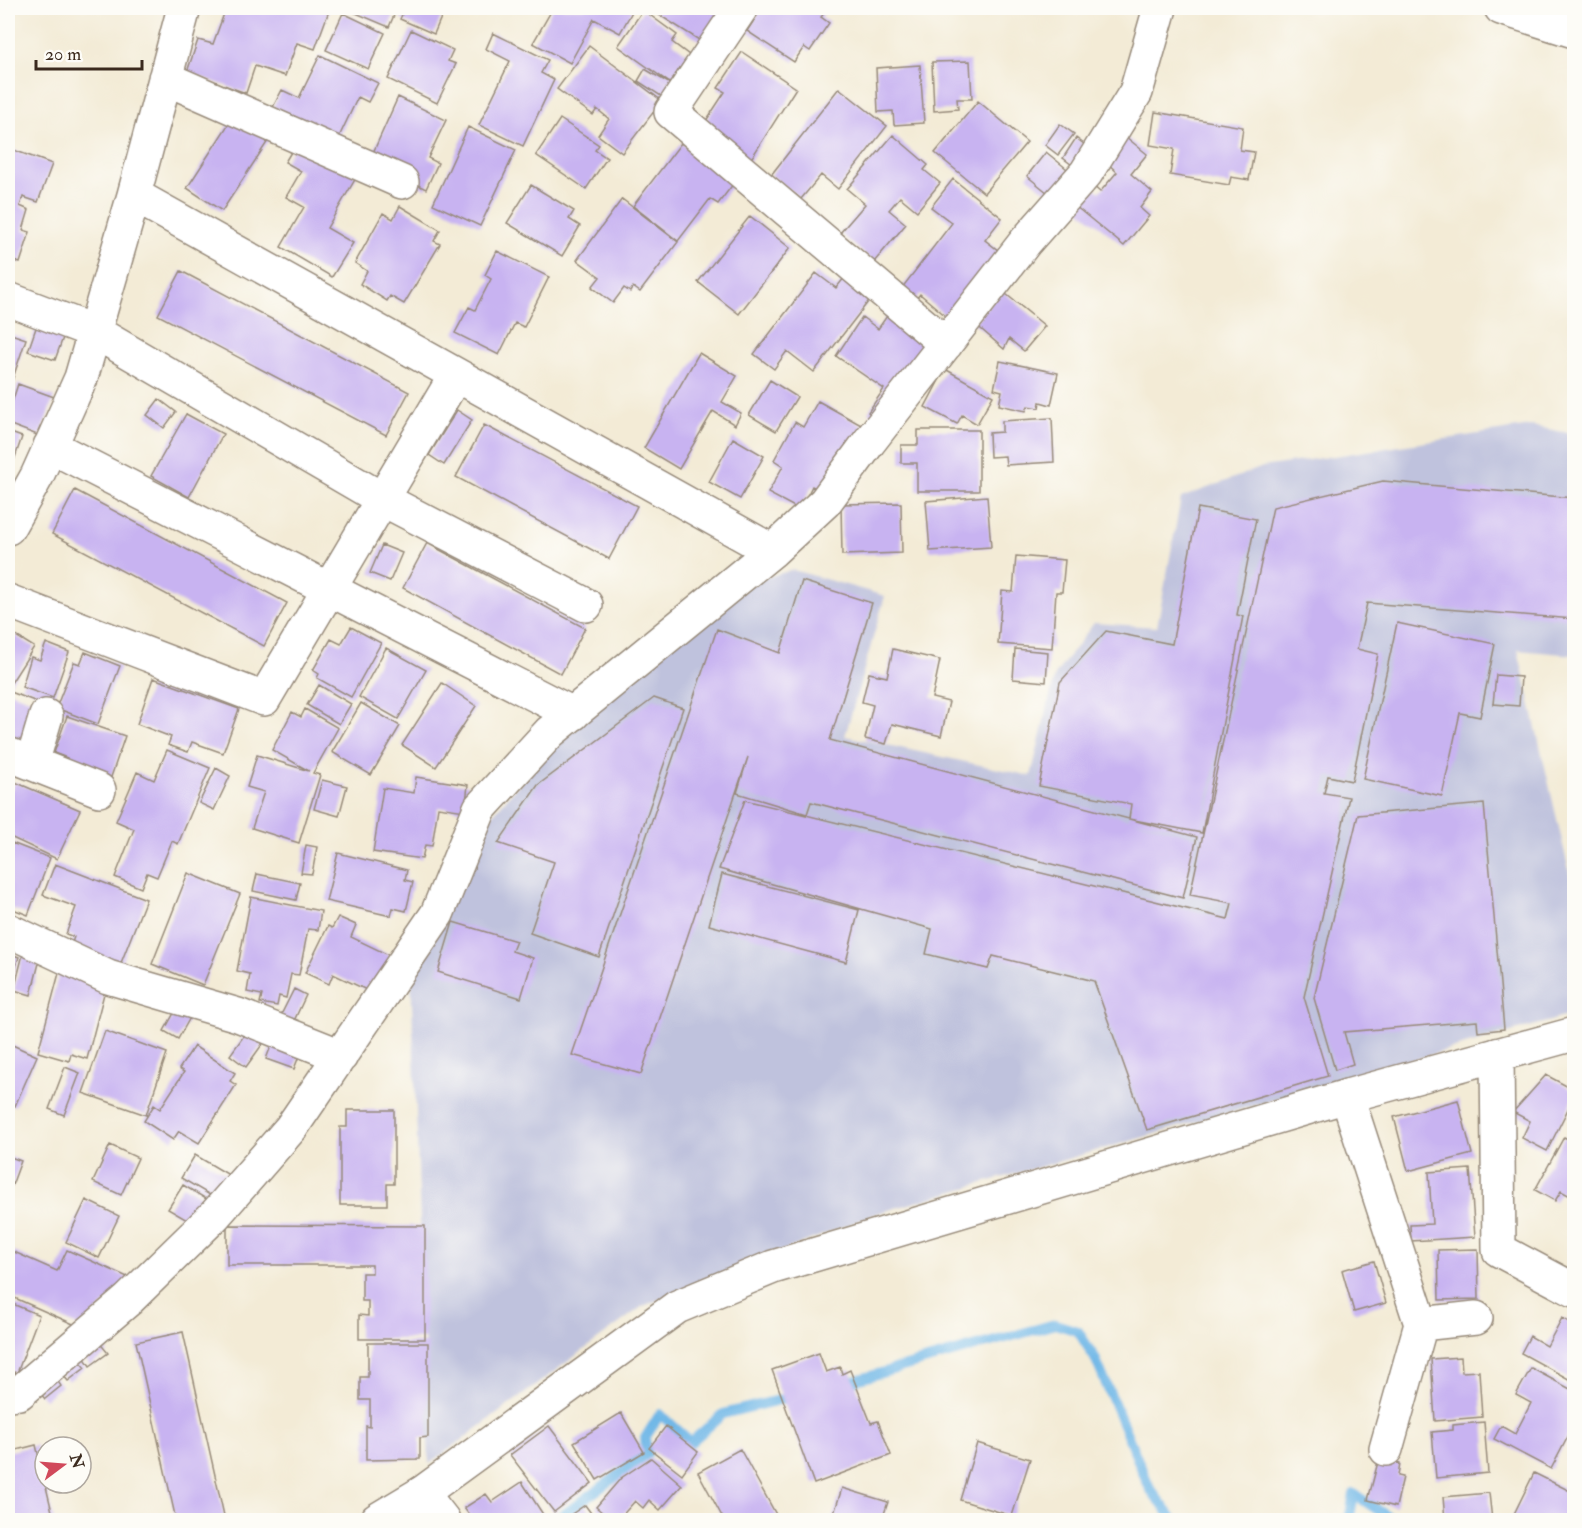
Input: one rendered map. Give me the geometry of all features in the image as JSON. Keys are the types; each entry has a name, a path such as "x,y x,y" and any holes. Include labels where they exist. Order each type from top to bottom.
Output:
{"main road":[{"path":"8,528 37,476 81,378 134,195 184,8"},
{"path":"741,8 671,112 946,344"},
{"path":"8,1394 18,1394 128,1300 215,1215 291,1128 437,914 480,808 550,732 772,551 825,502 1026,241 1086,172 1136,92 1161,8"},
{"path":"1501,8 1575,31"},
{"path":"165,78 402,182"},
{"path":"134,195 772,551"},
{"path":"8,299 95,332 382,499 586,605"},
{"path":"8,601 264,699 456,375"},
{"path":"50,446 573,714"},
{"path":"46,716 20,759 99,789"},
{"path":"8,930 108,977 238,1015 341,1056"},
{"path":"377,1521 422,1493 677,1307 773,1267 1347,1096 1575,1034"},
{"path":"1497,1055 1499,1250 1575,1290"},
{"path":"1347,1096 1421,1324 1386,1449"},
{"path":"1421,1324 1476,1318"},
{"path":"422,1493 443,1521"}],"shaded area":[{"path":"1531,426 1574,434 1574,655 1518,650 1574,893 1574,1014 878,1213 643,1306 429,1464 411,975 492,815 551,748 741,584 793,570 885,596 845,736 1031,776 1055,675 1094,623 1157,627 1181,498 1263,467"}],"building":[{"path":"226,8 330,8 315,49 297,43 285,76 255,66 246,93 187,72 198,40 213,44"},
{"path":"353,8 397,8 389,27 351,11"},
{"path":"405,8 445,8 434,34 400,19"},
{"path":"553,8 634,8 620,33 594,19 570,63 533,43"},
{"path":"648,8 731,8 707,45"},
{"path":"762,8 828,8 821,17 829,23 810,51 804,47 794,62 747,31"},
{"path":"643,10 677,35 672,42 689,55 670,83 618,46"},
{"path":"343,13 385,33 368,69 326,50"},
{"path":"411,30 453,50 448,61 456,64 437,103 388,79"},
{"path":"493,33 548,60 541,73 554,80 523,146 479,125 510,61 486,49"},
{"path":"589,46 662,101 622,153 598,135 609,119 597,109 593,115 557,89"},
{"path":"742,52 796,88 749,162 700,130 725,92 718,88"},
{"path":"320,55 378,83 368,102 358,97 338,139 273,107 282,90 299,98"},
{"path":"970,61 972,99 957,99 958,109 934,111 932,62"},
{"path":"920,65 924,123 894,125 893,111 878,112 876,68"},
{"path":"645,69 672,85 664,98 638,81"},
{"path":"839,88 887,126 838,189 821,175 801,199 771,175"},
{"path":"398,97 446,120 428,158 438,163 426,189 376,165 372,155"},
{"path":"978,101 1027,142 984,193 935,153"},
{"path":"1155,112 1243,127 1240,150 1254,152 1249,180 1231,177 1229,185 1170,175 1174,149 1150,145"},
{"path":"235,114 270,138 222,211 187,188"},
{"path":"560,119 599,145 595,150 607,158 586,189 536,155"},
{"path":"1060,124 1074,134 1058,155 1045,145"},
{"path":"468,127 516,150 480,226 433,204"},
{"path":"893,135 928,165 924,170 940,183 917,211 900,197 889,210 906,224 874,262 840,233 865,204 847,189"},
{"path":"1126,137 1147,154 1131,174 1152,192 1140,208 1149,216 1124,246 1075,206 1092,185 1100,192 1117,172 1106,162"},
{"path":"1076,138 1089,148 1076,168 1063,158"},
{"path":"297,142 357,176 327,228 353,243 332,277 281,247 304,207 286,197 301,171 285,162"},
{"path":"681,143 734,183 718,204 710,199 678,241 633,206"},
{"path":"8,148 52,164 38,202 23,197 20,206 29,210 23,230 30,232 20,263 11,260 10,266 8,265"},
{"path":"1046,152 1072,173 1053,197 1027,176"},
{"path":"953,179 1002,218 985,240 999,251 947,317 920,294 912,304 898,293 952,223 931,207"},
{"path":"531,185 574,211 569,219 580,226 562,256 507,223"},
{"path":"622,199 678,242 640,292 633,287 630,292 624,288 613,303 592,287 600,277 577,260"},
{"path":"400,206 440,230 434,241 440,244 404,304 390,296 387,301 360,284 367,271 355,263 383,213 393,219"},
{"path":"750,216 790,248 739,314 698,282"},
{"path":"497,251 549,277 524,327 515,323 499,355 455,333 469,307 475,310 491,279 485,275"},
{"path":"181,271 409,392 386,435 158,315"},
{"path":"816,273 836,288 845,277 871,298 814,372 787,351 774,369 754,354"},
{"path":"1001,290 1045,326 1024,351 1009,339 1004,349 974,323"},
{"path":"889,313 925,339 915,369 880,420 868,412 884,389 836,356 862,317 878,329"},
{"path":"38,322 65,332 55,360 28,351"},
{"path":"8,333 26,339 8,393"},
{"path":"699,353 737,376 722,402 741,413 735,425 713,411 679,469 644,448"},
{"path":"1000,361 1058,373 1051,405 1040,402 1039,408 1028,406 1026,411 999,405 1002,391 994,389"},
{"path":"945,369 993,396 977,424 962,415 957,424 925,407"},
{"path":"770,380 797,397 776,431 749,415"},
{"path":"18,384 54,397 40,436 8,424 8,415"},
{"path":"159,399 176,412 164,428 147,415"},
{"path":"818,401 863,426 822,491 812,486 800,510 768,493 783,466 774,460 795,422 803,427"},
{"path":"457,410 472,420 444,465 429,455"},
{"path":"186,414 223,434 189,497 151,476"},
{"path":"1052,418 1054,462 1006,465 1005,456 990,457 989,433 1002,432 1002,421"},
{"path":"484,425 637,506 609,559 456,477"},
{"path":"918,430 979,430 979,491 917,491 917,463 901,463 901,445 918,445"},
{"path":"8,432 22,437 8,478"},
{"path":"733,438 764,456 740,499 709,482"},
{"path":"1383,481 1574,498 1574,619 1367,603 1357,649 1378,654 1352,781 1328,776 1324,793 1349,797 1304,997 1328,1076 1147,1130 1094,981 993,956 988,969 926,954 932,929 719,869 745,800 1228,919 1232,903 1190,895 1273,507"},
{"path":"75,490 287,603 264,646 52,534"},
{"path":"987,496 991,547 930,551 926,501"},
{"path":"901,503 902,553 842,555 841,504"},
{"path":"1198,508 1256,519 1237,615 1243,616 1202,833 1129,819 1131,804 1039,786 1060,682 1106,631 1172,644"},
{"path":"427,543 585,628 561,674 403,588"},
{"path":"382,545 402,553 390,581 370,573"},
{"path":"1016,556 1065,560 1062,592 1056,592 1052,648 998,644 1002,591 1013,592"},
{"path":"802,581 872,603 830,740 1197,837 1183,898 811,802 807,814 737,793 748,757 641,1074 572,1055 717,629 780,653"},
{"path":"1397,623 1495,644 1480,717 1460,713 1442,796 1363,779"},
{"path":"351,627 381,643 351,697 317,678 319,674 313,670 331,639 341,644"},
{"path":"8,631 34,647 9,686 8,685"},
{"path":"46,643 69,652 53,698 22,687 31,657 40,660"},
{"path":"386,648 426,670 398,719 359,697"},
{"path":"893,649 940,660 932,698 949,702 941,736 892,724 886,744 865,739 873,705 862,702 869,673 887,677"},
{"path":"1015,649 1048,652 1046,682 1013,679"},
{"path":"85,652 120,666 98,724 56,708 74,662 80,664"},
{"path":"1496,675 1521,677 1519,706 1493,704"},
{"path":"153,678 239,709 223,753 192,742 188,752 168,745 171,737 137,724"},
{"path":"442,683 476,706 436,767 402,745"},
{"path":"319,685 351,704 339,724 307,705"},
{"path":"8,691 45,705 27,753 8,746"},
{"path":"654,698 683,708 599,957 530,933 554,862 498,843 538,785"},
{"path":"361,703 400,726 371,775 332,752"},
{"path":"305,709 338,728 313,773 320,775 299,843 252,828 264,792 247,787 257,755 309,771 272,750 292,712 301,717"},
{"path":"67,716 125,736 109,783 63,767 67,758 54,753"},
{"path":"167,750 210,768 178,844 172,841 157,877 147,873 141,888 115,877 134,829 116,821 137,772 154,780"},
{"path":"216,768 230,776 214,810 199,803"},
{"path":"416,777 468,785 465,811 438,807 432,846 425,845 422,859 373,852 383,788 414,793"},
{"path":"322,780 347,786 339,816 314,809"},
{"path":"15,782 80,810 57,859 8,836 8,794"},
{"path":"1484,804 1504,1029 1478,1032 1477,1021 1344,1032 1353,1064 1335,1070 1314,998 1358,815"},
{"path":"12,843 50,858 28,915 8,907 8,854"},
{"path":"306,845 317,847 312,874 301,873"},
{"path":"338,853 407,870 405,880 413,882 406,911 393,908 391,916 326,901"},
{"path":"55,864 146,899 119,968 70,948 74,937 66,934 76,907 43,895"},
{"path":"188,873 240,894 203,985 152,964"},
{"path":"257,874 300,883 296,900 253,891"},
{"path":"722,874 859,910 846,962 709,925"},
{"path":"251,897 321,911 318,930 308,929 299,975 291,974 286,998 279,996 277,1006 260,1003 262,995 247,992 250,974 237,971"},
{"path":"338,917 356,925 351,937 393,957 375,994 333,974 329,984 305,973 328,926 332,928"},
{"path":"453,922 516,941 512,951 533,958 521,998 438,972"},
{"path":"8,953 19,957 8,990"},
{"path":"23,954 40,959 31,995 14,990"},
{"path":"59,973 106,986 87,1059 71,1054 69,1061 38,1052"},
{"path":"294,989 306,995 293,1023 280,1017"},
{"path":"178,1006 192,1014 178,1039 164,1031"},
{"path":"248,1030 264,1042 246,1067 230,1055"},
{"path":"105,1031 167,1053 146,1115 83,1093"},
{"path":"273,1041 301,1051 294,1069 266,1059"},
{"path":"8,1043 37,1056 15,1106 8,1103"},
{"path":"194,1046 235,1073 230,1081 236,1085 199,1143 179,1131 173,1140 144,1121 154,1105 160,1109 184,1072 179,1069"},
{"path":"65,1067 80,1073 64,1115 49,1109"},
{"path":"1546,1075 1574,1090 1574,1097 1547,1151 1522,1138 1530,1121 1513,1112"},
{"path":"1458,1100 1472,1154 1408,1171 1394,1117"},
{"path":"347,1110 394,1110 394,1184 387,1184 387,1205 340,1205 340,1127 347,1127"},
{"path":"1564,1137 1574,1142 1574,1198 1561,1191 1555,1201 1535,1190"},
{"path":"110,1145 138,1158 121,1195 93,1182"},
{"path":"195,1155 229,1175 215,1198 181,1178"},
{"path":"8,1156 21,1161 8,1196"},
{"path":"1470,1169 1475,1237 1411,1241 1410,1225 1432,1224 1429,1172"},
{"path":"183,1185 208,1200 194,1224 168,1209"},
{"path":"86,1200 119,1216 99,1258 66,1242"},
{"path":"227,1225 425,1226 425,1339 359,1339 359,1315 368,1316 368,1301 362,1301 362,1273 372,1273 372,1265 227,1265"},
{"path":"1478,1249 1479,1299 1439,1300 1438,1250"},
{"path":"67,1250 132,1279 80,1327 8,1295 8,1261 12,1251 57,1271"},
{"path":"1374,1261 1386,1303 1354,1312 1342,1270"},
{"path":"8,1302 39,1315 17,1373 8,1370"},
{"path":"1562,1318 1574,1325 1574,1382 1521,1353 1530,1336 1547,1346"},
{"path":"183,1332 225,1520 176,1520 136,1342"},
{"path":"98,1341 108,1353 90,1366 82,1354"},
{"path":"368,1343 428,1343 428,1437 420,1438 420,1459 366,1460 366,1426 370,1427 370,1400 360,1400 360,1377 368,1377"},
{"path":"819,1353 826,1372 840,1367 842,1374 850,1370 871,1423 878,1421 891,1455 814,1484 772,1370"},
{"path":"76,1357 85,1368 68,1381 59,1370"},
{"path":"1461,1357 1462,1372 1479,1371 1482,1417 1435,1421 1431,1359"},
{"path":"1531,1368 1574,1391 1574,1425 1551,1469 1494,1439 1501,1426 1515,1434 1531,1403 1516,1395"},
{"path":"53,1374 61,1386 45,1399 35,1387"},
{"path":"621,1413 644,1452 597,1480 574,1442"},
{"path":"1484,1422 1488,1473 1436,1478 1432,1432 1453,1430 1453,1425"},
{"path":"549,1426 592,1483 554,1512 510,1455"},
{"path":"666,1426 698,1452 682,1474 649,1448"},
{"path":"977,1443 1030,1459 1012,1516 960,1500"},
{"path":"33,1446 33,1495 48,1495 54,1520 8,1520 8,1452"},
{"path":"740,1449 779,1520 724,1520 698,1472"},
{"path":"651,1458 682,1485 660,1510 649,1500 643,1508 635,1501 618,1520 611,1520 596,1507 621,1478"},
{"path":"1379,1458 1400,1464 1398,1476 1403,1477 1396,1507 1368,1500"},
{"path":"1534,1473 1574,1493 1574,1520 1511,1520"},
{"path":"522,1482 544,1516 536,1520 473,1520 464,1508 486,1494 492,1502"},
{"path":"842,1488 888,1502 882,1520 832,1520"},
{"path":"1489,1493 1492,1520 1445,1520 1443,1497"},
{"path":"585,1505 596,1520 563,1520"}],"waterway":[{"path":"842,1384 1055,1324 1078,1331 1096,1360 1150,1489 1174,1520"},
{"path":"556,1520 647,1454 645,1438 660,1414 691,1442 723,1414 795,1396"},
{"path":"1349,1520 1354,1494 1393,1520"}]}
